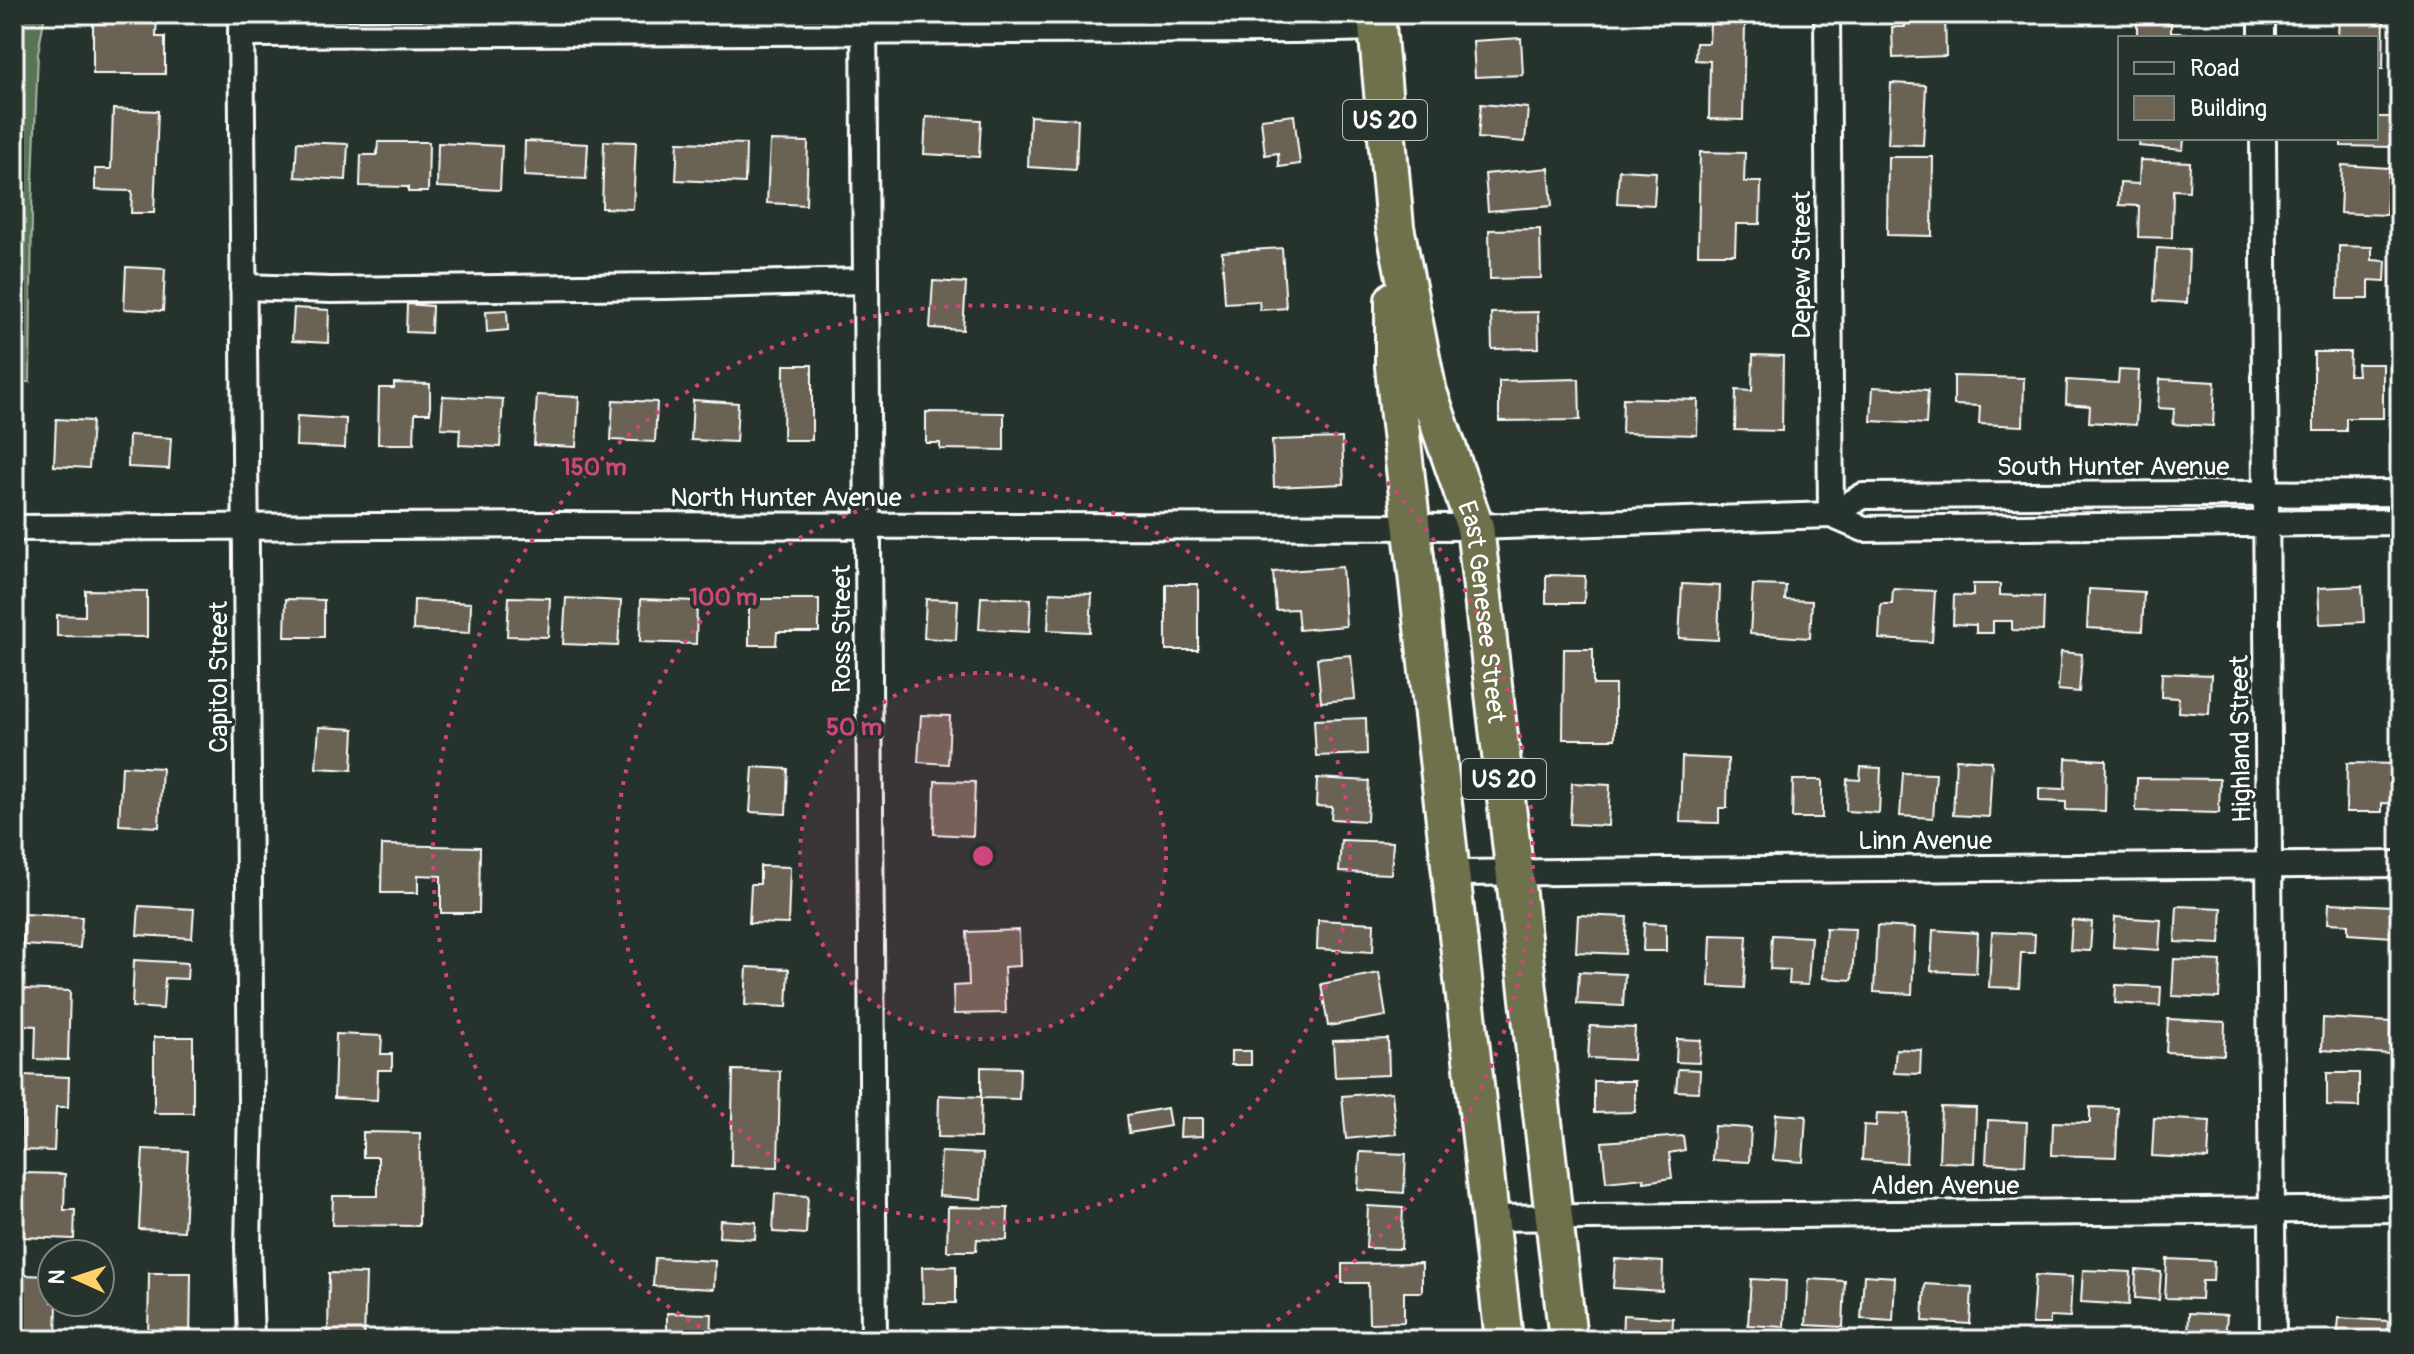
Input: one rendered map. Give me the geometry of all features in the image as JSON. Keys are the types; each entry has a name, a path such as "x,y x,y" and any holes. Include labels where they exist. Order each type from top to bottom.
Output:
{"highway":[{"name":"East Genesee Street","path":"1376,21 1395,227 1394,366 1504,1340"},
{"name":"East Genesee Street","path":"1395,227 1428,392 1475,527 1568,1340"}],"street":[{"name":"Depew Street","path":"1827,14 1831,515"},
{"path":"2262,14 2262,36"},
{"path":"241,24 1376,21"},
{"name":"Ross Street","path":"864,23 874,1340"},
{"name":"Capitol Street","path":"241,24 251,1340"},
{"name":"Highland Street","path":"2263,140 2273,1340"},
{"path":"243,287 331,290 866,281"},
{"name":"South Hunter Avenue","path":"1831,515 1863,496 2400,493"},
{"path":"2069,495 2069,526"},
{"path":"1962,496 1963,528"},
{"name":"South Hunter Avenue","path":"1413,527 1831,515 1864,529 2400,522"},
{"name":"North Hunter Avenue","path":"14,528 1413,527"},
{"name":"Linn Avenue","path":"1451,873 2400,864"},
{"name":"Alden Avenue","path":"1491,1218 2400,1209"}],"green space":[{"path":"14,14 45,14 38,53 30,382 14,382"}],"building":[{"path":"93,14 157,14 156,37 165,37 165,74 93,74"},
{"path":"1905,14 1945,14 1946,56 1893,58 1892,27 1905,27"},
{"path":"2137,14 2171,14 2171,33 2185,33 2185,36 2137,36"},
{"path":"2339,14 2384,14 2383,69 2378,69 2378,36 2338,36"},
{"path":"1710,23 1745,24 1743,120 1709,119 1710,61 1695,60 1696,43 1709,43"},
{"path":"1521,38 1523,75 1475,77 1473,41"},
{"path":"1891,83 1926,85 1923,145 1888,144"},
{"path":"1481,104 1528,108 1525,142 1478,138"},
{"path":"113,109 158,111 154,213 131,213 132,191 95,190 95,169 111,169"},
{"path":"1294,115 1300,164 1279,167 1278,153 1265,155 1261,119"},
{"path":"1030,116 1078,119 1076,170 1028,167"},
{"path":"926,117 981,120 979,157 924,154"},
{"path":"2378,117 2393,117 2392,147 2341,146 2341,140 2378,140"},
{"path":"2140,140 2184,140 2183,150 2139,146"},
{"path":"525,141 588,144 586,179 524,176"},
{"path":"604,141 636,142 633,209 602,208"},
{"path":"770,141 808,142 806,205 767,203"},
{"path":"297,142 348,144 346,180 295,177"},
{"path":"378,142 429,142 428,192 408,192 408,187 360,186 361,155 377,155"},
{"path":"678,142 746,144 745,183 676,180"},
{"path":"438,143 502,146 500,190 437,187"},
{"path":"1700,152 1745,153 1744,182 1761,182 1760,224 1736,224 1735,254 1698,254"},
{"path":"1888,157 1933,157 1932,236 1887,235"},
{"path":"2140,160 2190,162 2189,191 2173,190 2172,238 2138,237 2139,206 2119,205 2120,183 2139,184"},
{"path":"2342,165 2389,168 2386,215 2340,213"},
{"path":"1549,168 1552,206 1488,211 1485,174"},
{"path":"1619,170 1656,172 1654,205 1617,203"},
{"path":"1540,229 1541,278 1490,279 1489,230"},
{"path":"2339,246 2372,247 2372,260 2386,261 2385,281 2369,280 2369,299 2338,299"},
{"path":"1282,248 1286,308 1260,310 1259,301 1225,303 1222,252"},
{"path":"2157,248 2189,250 2187,303 2154,301"},
{"path":"126,267 165,269 163,311 124,309"},
{"path":"933,281 966,283 963,330 930,328"},
{"path":"407,304 432,306 431,333 406,332"},
{"path":"294,308 329,310 328,343 292,341"},
{"path":"507,310 508,330 487,332 486,311"},
{"path":"1538,312 1539,348 1492,349 1491,313"},
{"path":"2314,352 2350,352 2349,375 2358,375 2357,364 2383,364 2383,418 2346,418 2346,431 2314,431"},
{"path":"1753,355 1783,356 1782,431 1735,430 1736,390 1752,391"},
{"path":"784,365 812,365 812,440 783,440"},
{"path":"2119,370 2139,371 2136,425 2089,422 2090,406 2066,404 2067,380 2118,383"},
{"path":"1954,376 2024,378 2023,426 1979,424 1980,406 1954,405"},
{"path":"1579,379 1580,420 1499,421 1499,381"},
{"path":"2160,379 2215,382 2213,426 2173,424 2174,409 2158,408"},
{"path":"394,383 430,384 430,413 415,413 414,444 378,444 379,388 394,388"},
{"path":"1873,387 1928,390 1926,424 1871,421"},
{"path":"537,395 579,397 576,447 534,445"},
{"path":"443,396 503,399 500,447 459,445 460,429 441,428"},
{"path":"1623,398 1698,400 1697,435 1622,433"},
{"path":"613,400 657,402 655,442 611,440"},
{"path":"693,400 738,403 736,442 691,440"},
{"path":"926,412 1004,413 1004,450 940,449 940,443 926,443"},
{"path":"297,416 346,419 345,448 296,446"},
{"path":"14,419 22,420 17,464 14,464"},
{"path":"56,419 92,421 89,468 54,466"},
{"path":"129,435 171,438 169,469 128,467"},
{"path":"1342,438 1344,484 1274,487 1272,440"},
{"path":"1342,567 1346,626 1299,630 1297,609 1276,610 1273,572"},
{"path":"1546,575 1585,576 1584,603 1546,603"},
{"path":"1166,584 1198,584 1198,650 1166,650"},
{"path":"1682,584 1720,586 1718,640 1679,638"},
{"path":"1973,584 2000,584 2000,595 2044,597 2043,631 2012,630 2012,621 1993,621 1993,633 1976,633 1976,625 1953,624 1954,595 1973,596"},
{"path":"1753,585 1786,586 1785,600 1812,601 1810,638 1750,634"},
{"path":"2362,586 2364,622 2320,624 2318,588"},
{"path":"1893,589 1935,591 1932,642 1879,639 1881,604 1892,604"},
{"path":"2089,589 2144,592 2142,631 2087,628"},
{"path":"85,590 147,591 147,637 57,636 57,615 85,616"},
{"path":"1050,592 1092,594 1090,632 1048,630"},
{"path":"509,597 550,598 548,637 507,636"},
{"path":"981,597 1031,599 1029,632 979,629"},
{"path":"566,598 621,601 618,646 563,644"},
{"path":"286,599 324,600 324,637 285,637"},
{"path":"641,599 697,601 696,644 640,642"},
{"path":"749,599 819,599 819,632 777,632 776,645 749,645"},
{"path":"926,599 958,600 956,640 924,638"},
{"path":"414,600 471,603 470,633 413,630"},
{"path":"1564,649 1593,649 1593,685 1615,685 1615,739 1563,739"},
{"path":"2061,652 2082,654 2079,692 2058,690"},
{"path":"1351,655 1355,699 1321,702 1317,658"},
{"path":"2162,673 2211,675 2209,714 2178,712 2179,698 2161,697"},
{"path":"921,715 950,716 948,764 918,762"},
{"path":"1366,718 1367,754 1316,756 1314,720"},
{"path":"319,727 354,729 352,770 316,768"},
{"path":"1682,757 1728,759 1727,808 1719,808 1719,823 1680,822"},
{"path":"2066,758 2106,760 2105,811 2066,810 2066,802 2039,801 2039,788 2065,789"},
{"path":"1956,759 1992,761 1989,817 1953,815"},
{"path":"2347,763 2400,764 2400,804 2382,803 2382,812 2346,812"},
{"path":"122,766 162,768 159,827 119,825"},
{"path":"753,767 788,769 786,814 750,812"},
{"path":"1861,767 1881,768 1879,813 1846,811 1847,779 1860,780"},
{"path":"1903,773 1936,774 1933,818 1900,816"},
{"path":"1317,778 1369,781 1367,821 1331,819 1332,807 1316,806"},
{"path":"2137,778 2220,779 2219,813 2136,811"},
{"path":"1793,780 1822,780 1822,818 1792,818"},
{"path":"935,781 975,782 973,836 934,834"},
{"path":"1572,783 1610,785 1608,826 1570,824"},
{"path":"1341,840 1393,842 1391,874 1339,872"},
{"path":"382,845 480,847 479,913 441,913 441,876 418,875 418,893 381,893"},
{"path":"760,866 790,867 788,924 749,923 751,884 760,884"},
{"path":"2329,903 2393,906 2392,937 2348,934 2348,924 2328,923"},
{"path":"139,906 194,909 192,938 137,935"},
{"path":"2177,906 2222,908 2220,944 2175,942"},
{"path":"24,914 82,917 80,948 23,945"},
{"path":"1578,915 1627,917 1625,954 1576,952"},
{"path":"2115,917 2161,920 2159,950 2113,947"},
{"path":"1318,920 1374,923 1373,952 1317,949"},
{"path":"2072,920 2092,922 2090,951 2070,950"},
{"path":"1644,923 1666,924 1666,951 1643,951"},
{"path":"1877,926 1915,928 1912,994 1874,992"},
{"path":"1826,928 1855,929 1852,980 1823,978"},
{"path":"1019,930 1020,966 1004,967 1006,1013 954,1014 953,986 969,985 967,932"},
{"path":"1933,930 1978,933 1976,973 1931,971"},
{"path":"1992,932 2035,934 2034,953 2021,953 2019,988 1989,987"},
{"path":"1711,935 1747,936 1744,988 1709,986"},
{"path":"1772,935 1811,937 1808,985 1789,984 1790,970 1770,969"},
{"path":"2174,959 2221,961 2219,998 2172,996"},
{"path":"134,960 188,963 187,979 165,978 163,1009 132,1007"},
{"path":"747,967 789,969 787,1007 745,1005"},
{"path":"1579,972 1625,974 1623,1006 1577,1004"},
{"path":"1379,973 1386,1016 1328,1026 1321,984"},
{"path":"2116,985 2161,987 2160,1006 2115,1003"},
{"path":"23,989 70,991 68,1060 35,1059 36,1026 21,1025"},
{"path":"2323,1018 2391,1022 2390,1054 2322,1050"},
{"path":"2168,1019 2225,1022 2224,1055 2166,1052"},
{"path":"1590,1026 1635,1028 1633,1060 1588,1058"},
{"path":"336,1034 382,1036 381,1054 392,1054 392,1070 378,1070 377,1100 334,1098"},
{"path":"154,1037 193,1037 193,1113 154,1113"},
{"path":"1388,1039 1389,1075 1335,1077 1333,1041"},
{"path":"1677,1039 1701,1040 1699,1063 1676,1062"},
{"path":"1896,1049 1921,1050 1920,1074 1894,1073"},
{"path":"1231,1051 1251,1051 1251,1065 1231,1065"},
{"path":"981,1067 1020,1068 1019,1099 981,1098 980,1138 938,1137 939,1095 981,1097"},
{"path":"1678,1069 1700,1070 1699,1092 1676,1091"},
{"path":"733,1070 780,1071 778,1167 731,1166"},
{"path":"2327,1073 2359,1073 2359,1107 2327,1106"},
{"path":"23,1075 69,1077 68,1107 56,1107 54,1151 21,1150"},
{"path":"1594,1081 1635,1081 1635,1112 1594,1113"},
{"path":"1392,1092 1396,1134 1346,1139 1342,1096"},
{"path":"1941,1107 1976,1108 1974,1163 1939,1162"},
{"path":"2090,1107 2118,1108 2116,1157 2052,1155 2053,1122 2090,1123"},
{"path":"1167,1108 1170,1126 1129,1133 1127,1115"},
{"path":"1877,1113 1908,1114 1906,1163 1862,1160 1864,1125 1876,1126"},
{"path":"1776,1114 1806,1116 1803,1162 1773,1160"},
{"path":"1181,1118 1203,1118 1203,1136 1180,1137"},
{"path":"2154,1118 2210,1121 2208,1159 2152,1156"},
{"path":"1988,1120 2027,1122 2025,1165 1986,1163"},
{"path":"1714,1126 1751,1128 1749,1162 1712,1160"},
{"path":"363,1132 420,1133 419,1226 332,1225 333,1196 378,1196 378,1157 363,1157"},
{"path":"1683,1136 1685,1150 1669,1153 1672,1178 1606,1182 1602,1142"},
{"path":"143,1149 188,1151 184,1231 139,1229"},
{"path":"941,1152 983,1154 981,1199 939,1196"},
{"path":"1360,1152 1406,1154 1404,1193 1358,1190"},
{"path":"24,1173 65,1174 64,1210 75,1210 74,1238 22,1237"},
{"path":"775,1194 808,1196 806,1234 773,1232"},
{"path":"1368,1206 1403,1208 1401,1249 1366,1248"},
{"path":"948,1207 1008,1208 1007,1240 977,1239 976,1251 947,1251"},
{"path":"720,1220 756,1222 755,1239 719,1237"},
{"path":"655,1258 715,1261 714,1289 653,1286"},
{"path":"1615,1259 1663,1262 1662,1291 1613,1288"},
{"path":"2167,1259 2214,1261 2213,1281 2202,1281 2201,1299 2165,1298"},
{"path":"1422,1263 1422,1292 1404,1292 1404,1322 1369,1323 1368,1283 1342,1283 1342,1264"},
{"path":"956,1266 956,1303 923,1303 922,1267"},
{"path":"2083,1270 2131,1272 2129,1305 2081,1302"},
{"path":"2136,1270 2161,1272 2159,1300 2135,1298"},
{"path":"149,1273 191,1273 190,1340 148,1340"},
{"path":"329,1273 366,1274 364,1340 328,1340"},
{"path":"24,1275 36,1275 36,1318 57,1318 56,1340 23,1340"},
{"path":"1864,1275 1895,1277 1893,1321 1861,1319"},
{"path":"2035,1275 2072,1277 2070,1317 2050,1316 2050,1324 2032,1324"},
{"path":"1751,1279 1786,1281 1784,1327 1748,1325"},
{"path":"1809,1279 1845,1281 1843,1327 1806,1325"},
{"path":"1925,1284 1972,1287 1970,1324 1923,1321"},
{"path":"667,1313 712,1314 711,1340 667,1340"},
{"path":"2189,1313 2227,1315 2225,1340 2188,1340"},
{"path":"1623,1315 1673,1318 1672,1340 1622,1340"},
{"path":"2339,1318 2388,1321 2387,1340 2337,1340"},
{"path":"923,1334 959,1335 959,1340 923,1340"}]}
